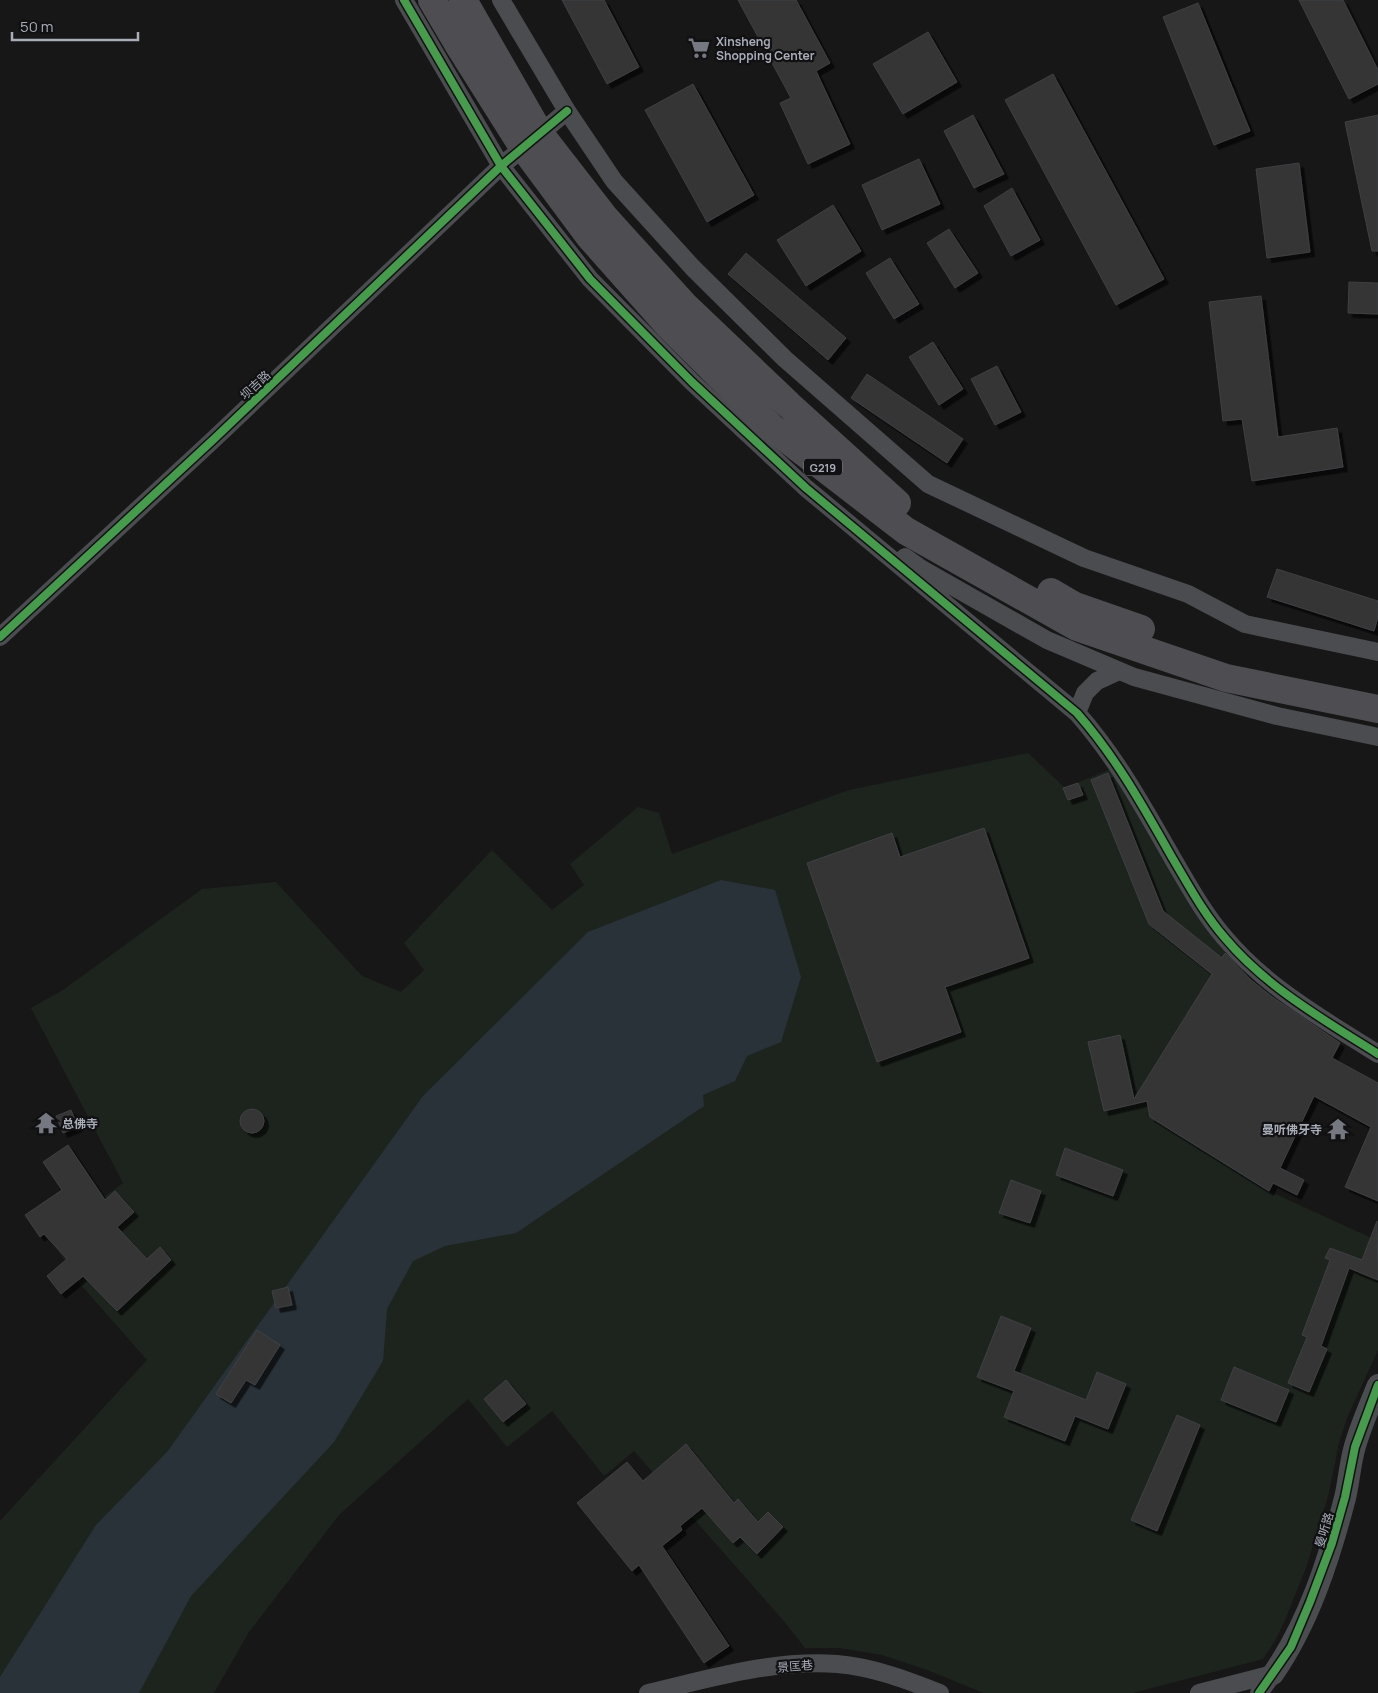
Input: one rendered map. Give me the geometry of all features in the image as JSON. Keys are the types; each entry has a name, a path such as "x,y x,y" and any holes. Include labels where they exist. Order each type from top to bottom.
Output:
{"highway":[{"name":"G219","path":"432,0 458,44 532,140 685,306 789,405 910,515 1075,606 1246,666 1378,693"},
{"name":"G219","path":"463,0 532,140 589,236 668,325 771,426 824,468 906,531 1077,627 1226,678 1378,709"}],"street":[{"path":"404,0 501,166 590,280 692,382 806,488 1077,714 1098,737 1120,770 1186,882 1223,936 1243,959 1274,985 1378,1054"},
{"path":"501,0 568,111 614,181 693,268 785,359 928,484 1084,558 1188,594 1245,624 1378,652"},
{"name":"坝吉路","path":"0,637 229,425 501,166 568,111"},
{"path":"806,488 824,468"},
{"path":"806,488 922,569 1047,640 1134,677 1276,716 1378,736"},
{"path":"1077,714 1084,693 1097,681 1119,671"},
{"name":"曼听路","path":"1273,1674 1300,1627 1321,1574 1345,1497 1355,1447 1378,1386"},
{"name":"景匡巷","path":"648,1693 761,1669 818,1664 838,1664 878,1671 940,1693"},
{"path":"1199,1693 1273,1674"},
{"path":"1259,1693 1273,1674"}],"shaded area":[{"path":"1028,753 1065,788 1113,768 1226,951 1144,1083 1150,1117 1269,1191 1378,1241 1378,1350 1347,1418 1339,1443 1329,1493 1306,1568 1285,1620 1263,1659 1133,1693 984,1693 927,1670 882,1655 839,1648 805,1648 783,1620 634,1451 604,1476 552,1411 507,1447 468,1399 339,1515 249,1632 214,1693 0,1693 0,1521 147,1360 81,1285 49,1237 123,1183 31,1008 63,990 202,889 276,882 362,976 401,992 424,970 404,943 492,850 552,910 584,885 570,864 638,807 659,813 672,854 849,790"},
{"path":"721,880 775,890 801,977 781,1042 747,1056 735,1081 703,1095 704,1106 516,1233 445,1246 413,1261 387,1309 383,1361 334,1442 191,1596 139,1693 0,1693 0,1677 96,1525 167,1452 423,1096 588,932"}],"building":[{"path":"562,0 604,0 639,67 607,84"},
{"path":"738,0 796,0 830,63 816,71 850,144 808,164 780,103 791,98"},
{"path":"1299,0 1343,0 1378,70 1378,84 1349,99"},
{"path":"1198,3 1250,131 1214,145 1163,17"},
{"path":"928,32 957,82 903,114 873,64"},
{"path":"1053,74 1164,279 1116,305 1005,100"},
{"path":"693,84 754,195 707,222 645,110"},
{"path":"973,115 1004,174 974,188 944,131"},
{"path":"1378,115 1378,251 1372,251 1345,122"},
{"path":"919,159 940,204 882,230 862,185"},
{"path":"1299,163 1310,252 1267,258 1256,169"},
{"path":"1012,188 1040,240 1011,256 984,206"},
{"path":"833,205 861,251 806,286 777,240"},
{"path":"949,229 978,273 955,288 927,243"},
{"path":"746,253 846,338 828,360 728,274"},
{"path":"890,258 919,304 894,319 866,273"},
{"path":"1349,282 1378,283 1378,314 1348,313"},
{"path":"1261,296 1278,437 1337,428 1343,467 1252,481 1242,419 1223,421 1209,302"},
{"path":"933,342 963,389 939,405 909,357"},
{"path":"997,366 1021,412 995,425 971,379"},
{"path":"867,374 963,439 947,463 851,398"},
{"path":"1277,569 1378,601 1378,617 1374,631 1267,597"},
{"path":"1108,773 1163,911 1222,958 1225,953 1251,980 1271,996 1340,1043 1332,1058 1378,1083 1378,1201 1345,1187 1371,1127 1314,1096 1280,1168 1304,1180 1297,1195 1273,1183 1269,1191 1150,1117 1147,1101 1104,1111 1088,1042 1120,1035 1134,1099 1212,974 1149,924 1091,780"},
{"path":"1078,783 1083,795 1068,800 1063,788"},
{"path":"984,828 1029,958 945,987 961,1032 877,1062 807,863 892,833 900,857"},
{"path":"252,1109 260,1113 264,1121 260,1129 252,1133 244,1129 240,1121 244,1113"},
{"path":"71,1110 78,1127 63,1133 56,1116"},
{"path":"68,1145 105,1200 115,1191 134,1212 117,1227 147,1259 160,1247 171,1260 117,1311 83,1276 61,1294 47,1276 67,1259 44,1234 40,1237 25,1215 62,1190 43,1162"},
{"path":"1065,1148 1123,1170 1113,1196 1056,1175"},
{"path":"1011,1180 1041,1191 1030,1223 999,1213"},
{"path":"1377,1221 1378,1280 1349,1268 1321,1346 1327,1349 1309,1392 1288,1383 1307,1337 1302,1335 1330,1260 1325,1258 1330,1248 1362,1260"},
{"path":"288,1287 292,1305 276,1308 272,1291"},
{"path":"1001,1316 1031,1328 1014,1371 1086,1400 1097,1372 1126,1384 1108,1429 1075,1416 1065,1441 1004,1417 1014,1391 977,1377"},
{"path":"257,1330 280,1345 255,1385 246,1380 231,1403 216,1394"},
{"path":"1234,1367 1289,1390 1276,1422 1221,1400"},
{"path":"506,1380 526,1404 503,1422 484,1399"},
{"path":"1177,1415 1200,1425 1157,1531 1131,1520"},
{"path":"686,1444 734,1503 738,1499 758,1522 768,1512 783,1527 757,1554 740,1537 733,1543 702,1508 680,1526 682,1530 662,1546 729,1646 704,1663 639,1565 632,1571 577,1503 627,1462 643,1481"}],"cycle path":[{"path":"404,0 501,166 590,279 692,382 806,488 1077,713 1117,765 1197,900 1225,938 1241,956 1277,987 1378,1054"},
{"path":"0,637 214,439 501,166 567,111"},
{"path":"1259,1693 1291,1647 1310,1602 1332,1543 1345,1497 1355,1447 1378,1385"}],"place":[{"name":"Xinsheng Shopping Center","path":"699,48"},
{"name":"总佛寺","path":"46,1123"},
{"name":"曼听佛牙寺","path":"1338,1129"}]}
